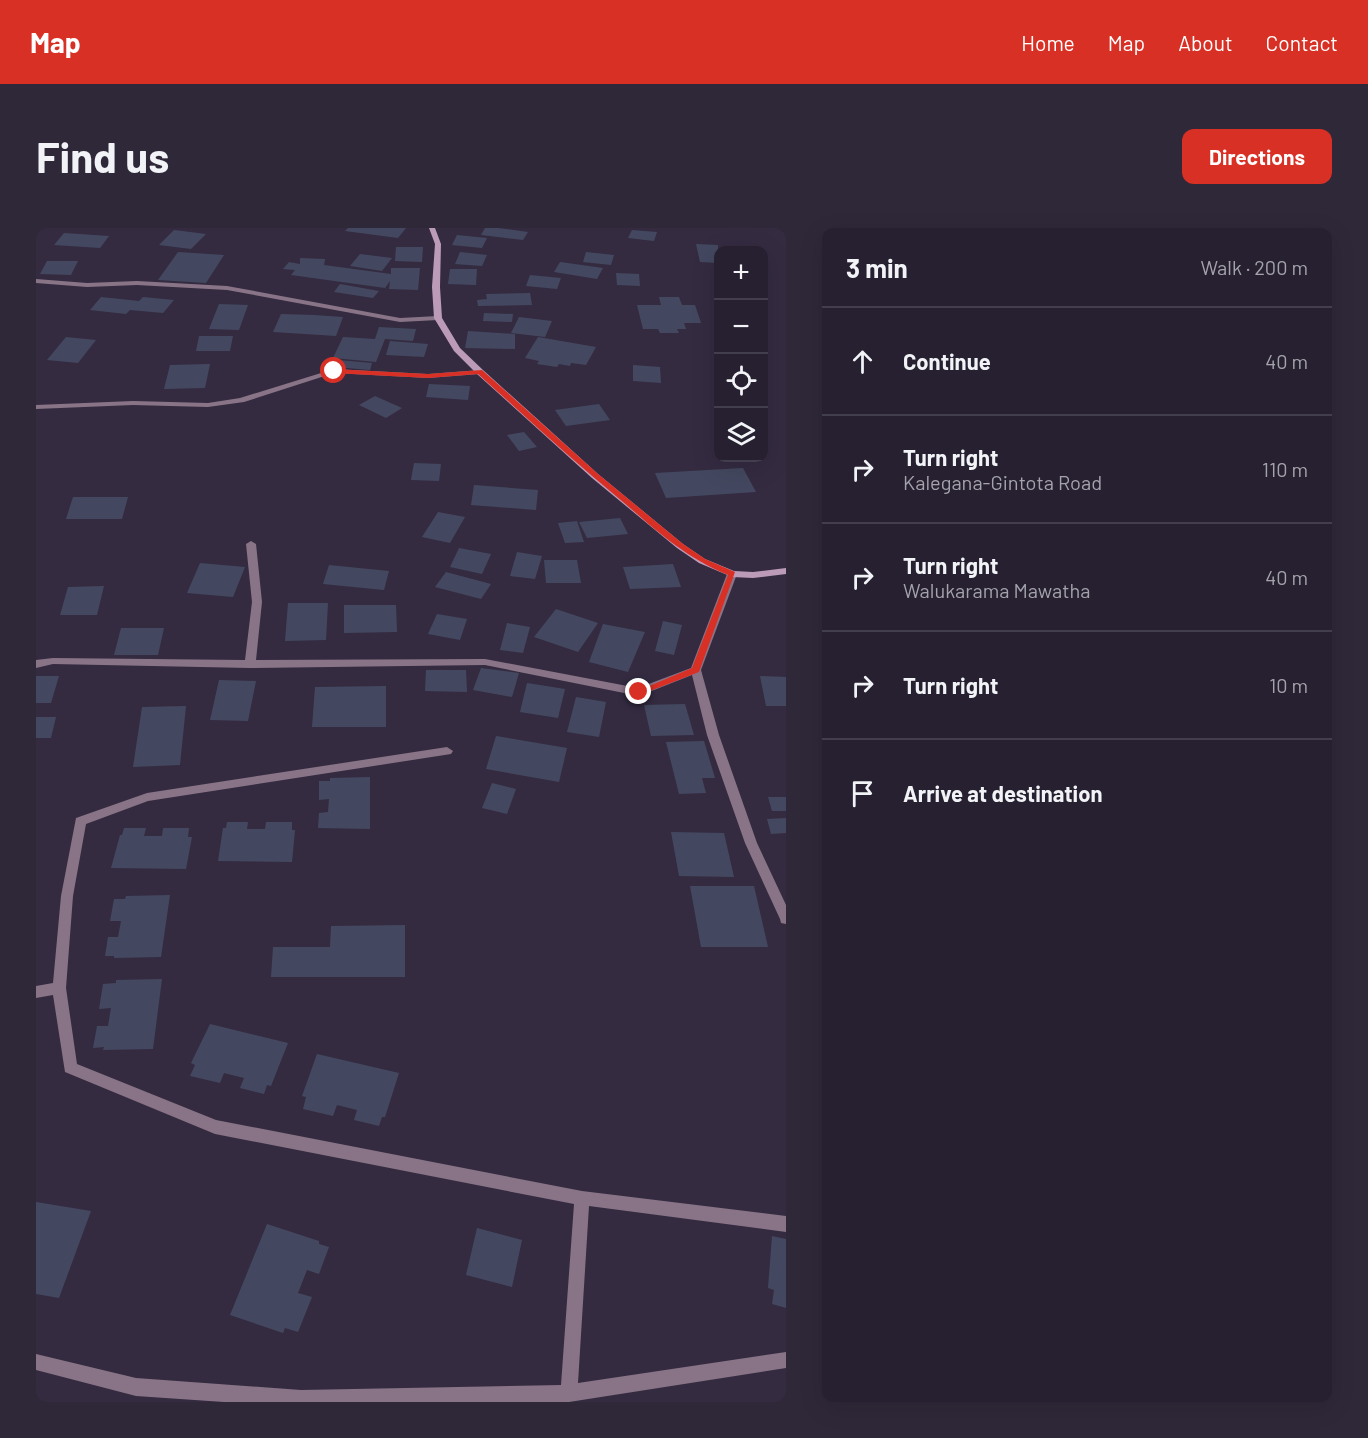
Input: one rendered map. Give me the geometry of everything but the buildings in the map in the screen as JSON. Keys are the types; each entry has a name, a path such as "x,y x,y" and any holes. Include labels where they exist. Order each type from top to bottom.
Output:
{"main road":[{"path":"432,228 438,244 435,287 438,318 457,349 480,372 596,476 680,546 702,561 732,574 753,575 786,571"}],"street":[{"path":"36,281 87,285 137,283 227,288 400,320 438,318"},
{"path":"36,407 134,403 208,405 241,400 334,371 428,376 480,372"},
{"path":"250,664 256,602 251,544"},
{"path":"732,574 696,670 713,735 751,843 786,919"},
{"path":"36,664 53,661 250,664 485,662 639,692 696,670"},
{"path":"447,751 147,797 80,821 67,896 59,988 70,1068 215,1127 582,1198 786,1224"},
{"path":"36,992 59,988"},
{"path":"569,1393 582,1198"},
{"path":"36,1362 136,1386 301,1401 569,1393 786,1360"}],"route":[{"path":"334,371 428,376 480,372 596,476 680,546 702,561 732,574 696,670 639,692"}]}
